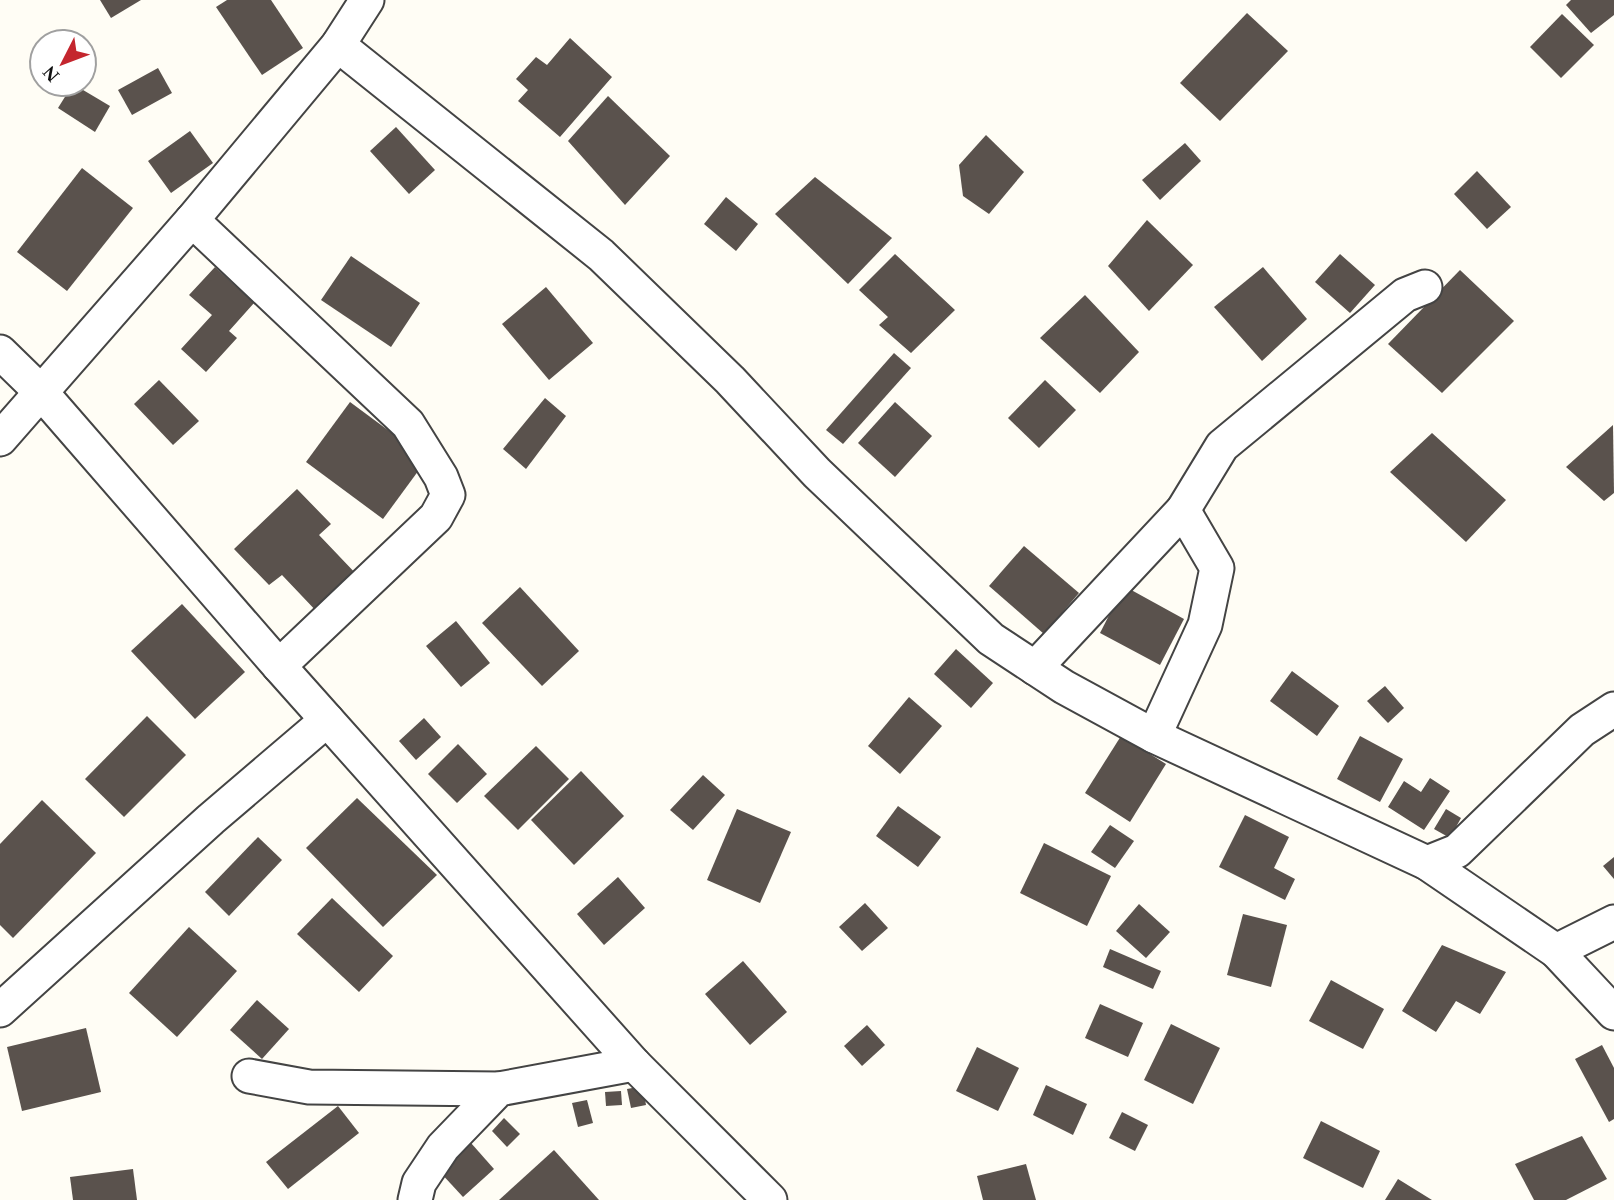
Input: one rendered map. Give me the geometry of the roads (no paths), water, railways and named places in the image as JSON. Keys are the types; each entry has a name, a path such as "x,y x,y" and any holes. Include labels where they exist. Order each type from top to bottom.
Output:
{"street":[{"path":"0,439 192,220 338,45 351,6"},
{"path":"338,45 601,254 730,380 817,473 991,639 1064,687 1154,736 1427,863 1556,951 1614,1013"},
{"path":"192,220 408,424 441,477 448,495 436,517 279,666"},
{"path":"1035,668 1183,510 1222,446 1405,295 1425,288"},
{"path":"0,352 40,391 279,666 634,1064 770,1200"},
{"path":"1154,736 1205,625 1217,568 1183,510"},
{"path":"1427,863 1457,851 1582,730 1614,709"},
{"path":"0,1010 211,819 327,720"},
{"path":"1556,951 1614,922"},
{"path":"249,1076 309,1087 499,1088 634,1064"},
{"path":"415,1200 419,1183 443,1147 499,1088"}]}
